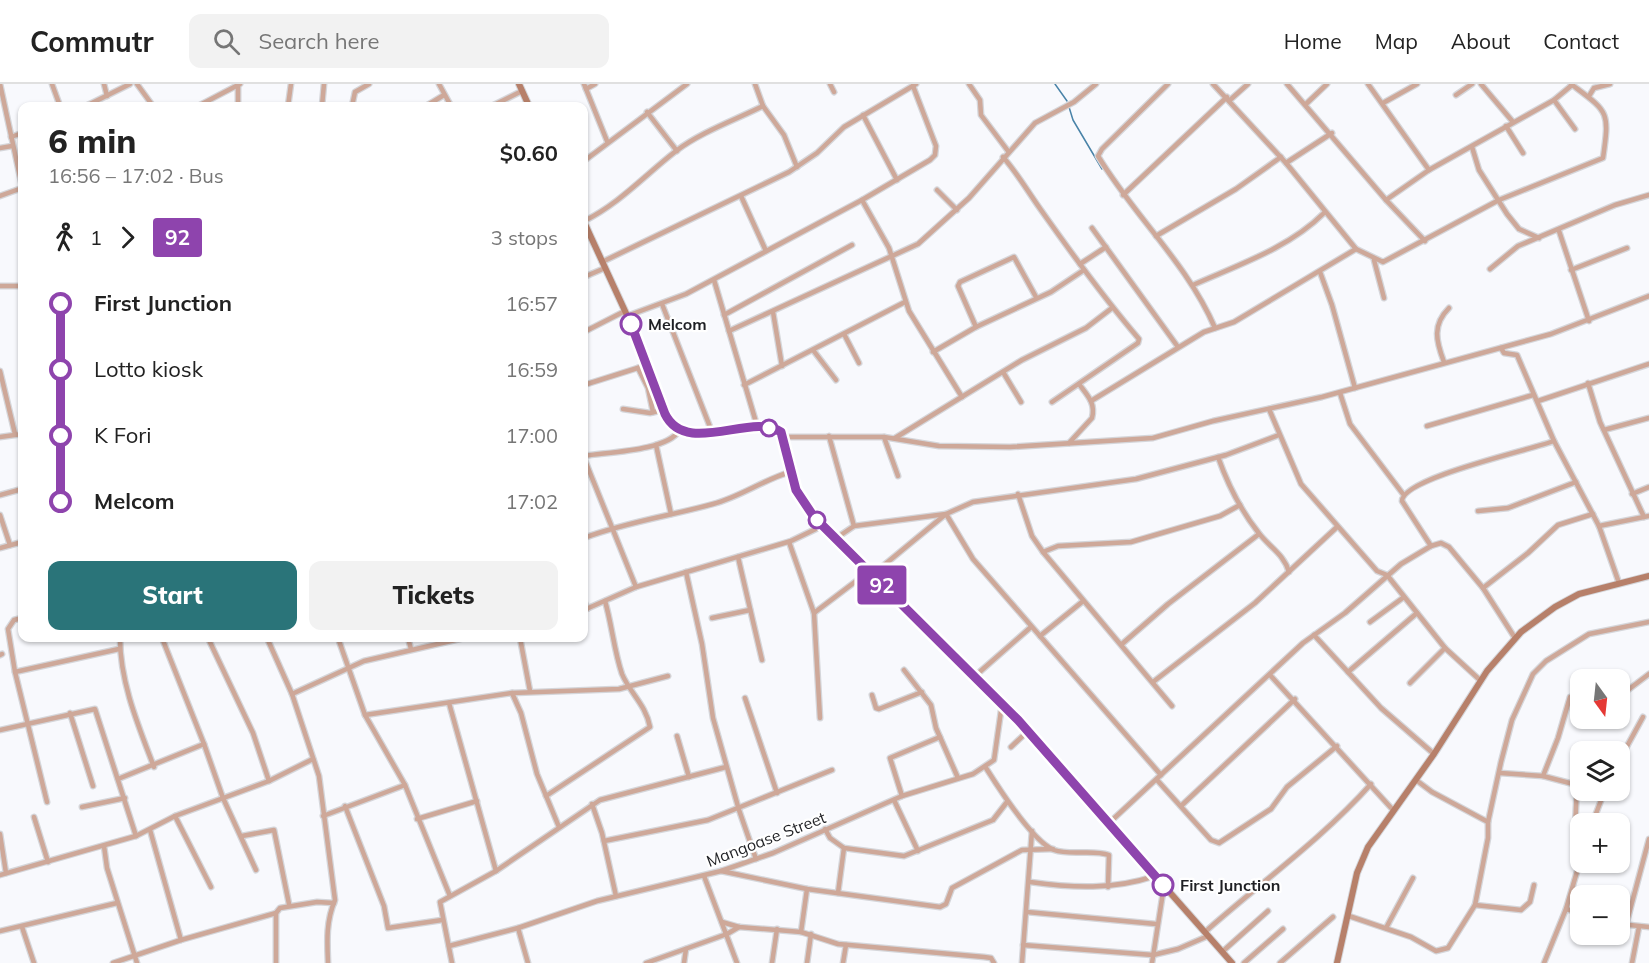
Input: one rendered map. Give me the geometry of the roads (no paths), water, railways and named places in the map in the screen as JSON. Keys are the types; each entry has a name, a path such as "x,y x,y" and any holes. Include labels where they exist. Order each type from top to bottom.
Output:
{"street":[{"path":"0,84 18,171"},
{"path":"52,84 59,102"},
{"path":"104,84 107,96"},
{"path":"94,102 130,84"},
{"path":"137,84 150,102"},
{"path":"205,102 239,84"},
{"path":"238,102 239,84"},
{"path":"289,102 291,84"},
{"path":"322,102 324,84"},
{"path":"353,102 355,92 369,84"},
{"path":"439,84 448,102"},
{"path":"519,84 527,102"},
{"path":"595,84 585,86 607,141"},
{"path":"588,158 607,141 687,84"},
{"path":"755,84 763,106 784,135 797,167"},
{"path":"830,84 834,92"},
{"path":"969,84 981,100 981,115 1008,151"},
{"path":"729,331 918,244 957,210 1035,123 1074,102 1096,84"},
{"path":"1168,84 1098,153 1098,156 1123,195 1193,285 1215,328"},
{"path":"1213,84 1281,157 1324,213 1356,249 1365,251 1374,260 1384,298"},
{"path":"1123,195 1228,99 1248,84"},
{"path":"1287,84 1332,133 1386,200 1425,241"},
{"path":"1306,104 1327,84"},
{"path":"1368,84 1429,170"},
{"path":"1383,103 1417,84"},
{"path":"1456,95 1472,84"},
{"path":"1374,260 1387,261 1396,254 1425,241 1499,200 1603,158 1605,115 1601,106 1572,84 1554,100 1429,170 1386,200"},
{"path":"1588,96 1597,87 1610,84"},
{"path":"588,274 797,167 817,153 844,127 915,85 937,150 930,160 862,200 714,280 662,304 626,313 588,330"},
{"path":"1483,85 1513,122"},
{"path":"500,102 522,91"},
{"path":"433,102 444,95"},
{"path":"1554,100 1575,129"},
{"path":"588,220 650,176 677,151 763,106"},
{"path":"647,112 677,151"},
{"path":"864,115 897,180"},
{"path":"1506,126 1523,153"},
{"path":"1286,163 1332,133"},
{"path":"11,137 18,134"},
{"path":"0,148 12,146"},
{"path":"1472,147 1479,170 1517,227 1539,238"},
{"path":"1003,157 1023,180 1041,210 1112,308 1138,339 1138,343 1053,402"},
{"path":"1156,236 1236,189 1281,157"},
{"path":"0,196 18,189"},
{"path":"937,190 957,210"},
{"path":"1490,268 1513,249 1559,231 1594,213 1649,195"},
{"path":"741,196 766,251"},
{"path":"862,200 892,256 905,302 962,397"},
{"path":"1193,285 1282,244 1306,229 1324,213"},
{"path":"1092,228 1178,347"},
{"path":"588,231 626,313 669,422 679,431 777,429 784,437 790,471 801,500 822,526 1028,731 1232,963"},
{"path":"1559,231 1589,321"},
{"path":"724,315 852,245"},
{"path":"1080,264 1106,248"},
{"path":"1571,270 1627,248"},
{"path":"1091,401 1143,372 1178,347 1215,328 1230,325 1281,292 1320,272 1356,249"},
{"path":"976,327 958,286 960,282 1014,257 1036,297"},
{"path":"933,352 976,327 1036,297 1051,292 1084,270"},
{"path":"1320,272 1332,305 1355,388"},
{"path":"714,280 758,429"},
{"path":"0,286 18,286"},
{"path":"784,437 884,437 939,446 1010,447 1153,438 1186,428 1340,393 1444,362 1502,348 1589,321 1649,296"},
{"path":"744,385 905,302"},
{"path":"662,304 712,432"},
{"path":"895,438 1003,372 1086,328 1112,308"},
{"path":"1444,362 1436,333 1438,320 1449,308"},
{"path":"772,312 782,366"},
{"path":"844,334 859,363"},
{"path":"1502,348 1504,353 1517,355 1554,441 1599,525 1619,583"},
{"path":"813,350 836,380"},
{"path":"588,384 647,364"},
{"path":"1538,401 1649,364"},
{"path":"638,368 648,388 653,412"},
{"path":"0,371 15,434 0,437"},
{"path":"1003,372 1021,402"},
{"path":"1588,383 1596,412 1632,494 1646,516 1599,525"},
{"path":"1068,443 1092,417 1091,401 1079,384"},
{"path":"1340,393 1350,424 1403,494 1403,504 1431,546"},
{"path":"1427,426 1533,395"},
{"path":"623,409 653,412 663,410"},
{"path":"1269,409 1278,435 1301,484 1377,572 1388,575 1445,648 1481,681"},
{"path":"1604,430 1649,418"},
{"path":"588,456 656,445 674,439 679,431"},
{"path":"814,613 946,514 973,502 1017,494 1111,484 1218,457 1278,435"},
{"path":"829,436 854,526"},
{"path":"884,437 898,476"},
{"path":"1403,494 1433,477 1554,441"},
{"path":"656,445 671,514"},
{"path":"1218,457 1224,477 1259,534 1286,560 1299,564"},
{"path":"588,467 636,587"},
{"path":"588,536 612,527 716,503 768,478 790,471"},
{"path":"1478,511 1508,508 1576,482"},
{"path":"1632,494 1649,487"},
{"path":"0,495 18,490"},
{"path":"1017,494 1032,536 1043,552 1082,602 1122,644 1172,706"},
{"path":"1043,552 1058,546 1131,542 1220,516 1240,506"},
{"path":"835,539 854,526 946,514"},
{"path":"946,514 974,559 1161,775"},
{"path":"1483,588 1528,553 1558,525 1593,514"},
{"path":"0,515 10,545"},
{"path":"588,609 636,587 789,542 822,526"},
{"path":"1153,682 1219,633 1289,573 1337,527"},
{"path":"1122,644 1168,604 1259,534"},
{"path":"789,542 814,613 820,718"},
{"path":"0,548 18,543"},
{"path":"1109,823 1314,635 1345,614 1388,575 1431,546 1441,543 1449,547 1483,588 1515,638"},
{"path":"738,557 762,660"},
{"path":"1286,560 1289,573"},
{"path":"686,572 697,615 713,718 738,810 756,859"},
{"path":"1337,963 1361,861 1378,829 1416,780 1481,681 1515,638 1543,615 1568,600 1619,583 1649,576"},
{"path":"1370,622 1404,597"},
{"path":"546,796 650,727 644,708 628,686 622,672 605,601"},
{"path":"1040,636 1082,602"},
{"path":"712,618 750,610"},
{"path":"1348,672 1417,613"},
{"path":"18,619 14,620 8,629 15,672 47,802"},
{"path":"1349,916 1411,937 1436,951 1445,950 1475,905 1488,838 1488,822 1512,720 1529,681 1539,668 1589,634 1649,622"},
{"path":"975,676 1031,627"},
{"path":"1314,635 1393,720 1434,754"},
{"path":"120,642 119,649 131,704 154,766"},
{"path":"164,642 223,798 256,870"},
{"path":"210,642 253,733 269,781"},
{"path":"269,642 292,694 321,785 334,892 334,903 327,933 328,963"},
{"path":"339,642 365,715 405,785 450,896"},
{"path":"409,642 411,649"},
{"path":"292,694 348,667 445,642"},
{"path":"521,642 531,691"},
{"path":"1410,683 1445,648"},
{"path":"15,672 119,649"},
{"path":"904,670 931,705 940,737 958,778"},
{"path":"1630,688 1649,674"},
{"path":"1270,675 1393,810"},
{"path":"365,715 512,693 628,686 668,676"},
{"path":"872,695 879,710 922,692"},
{"path":"512,693 521,713 537,774 559,827"},
{"path":"1543,776 1554,751 1570,697"},
{"path":"745,698 777,793"},
{"path":"1180,806 1294,699"},
{"path":"449,703 496,871"},
{"path":"1002,704 996,754 986,768 1007,802 1032,831 1053,849"},
{"path":"0,730 87,709 98,711 136,836"},
{"path":"70,713 93,786"},
{"path":"1630,741 1643,717"},
{"path":"1011,747 1028,731"},
{"path":"676,736 689,777"},
{"path":"902,796 890,758 940,737"},
{"path":"118,779 204,744"},
{"path":"1157,780 1211,840 1222,842 1271,809 1287,787 1337,746"},
{"path":"0,875 136,836 175,816 269,781 313,759"},
{"path":"452,963 439,903 496,871 592,804 624,793 726,767"},
{"name":"Mangoase Street","path":"449,946 518,928 616,896 722,871 756,859 902,796 986,768"},
{"path":"604,841 680,827 738,810 832,770"},
{"path":"1500,773 1543,776 1578,787 1576,813"},
{"path":"1416,780 1432,792 1488,822"},
{"path":"1023,945 1153,955 1178,949 1206,934 1251,892 1292,861 1371,784"},
{"path":"323,816 405,785"},
{"path":"82,807 125,798"},
{"path":"894,800 918,851"},
{"path":"417,819 477,801"},
{"path":"825,829 830,838 844,848 904,856 993,820 1007,802"},
{"path":"592,804 604,841 616,896"},
{"path":"345,806 384,906 388,928 442,920"},
{"path":"175,816 211,887"},
{"path":"34,817 48,862"},
{"path":"150,830 181,940"},
{"path":"242,836 274,830 289,904"},
{"path":"1022,963 1030,882 1032,831"},
{"path":"0,834 6,873"},
{"path":"1630,901 1649,839"},
{"path":"104,846 107,868 137,963"},
{"path":"838,893 844,848"},
{"path":"722,871 807,889 944,907 952,888 999,861 1032,849 1053,849 1109,855 1108,887"},
{"path":"1544,963 1566,909 1577,873"},
{"path":"704,876 737,963"},
{"path":"1030,882 1066,887 1108,887 1155,876"},
{"path":"1386,928 1413,878"},
{"path":"1475,905 1521,910 1530,902 1534,885"},
{"path":"1152,963 1156,924 1164,886"},
{"path":"801,932 807,889"},
{"path":"0,932 117,903"},
{"path":"276,963 276,914 280,908 289,904 334,903"},
{"path":"1566,909 1570,910"},
{"path":"1222,952 1268,911"},
{"path":"1027,912 1156,924"},
{"path":"113,963 181,940 276,914"},
{"path":"1280,963 1333,917"},
{"path":"722,922 739,927 801,932 846,945 991,958 994,963"},
{"path":"1630,925 1649,927"},
{"path":"22,927 34,963"},
{"path":"646,963 727,934 739,927"},
{"path":"1632,963 1639,927"},
{"path":"518,928 528,963"},
{"path":"772,963 777,929"},
{"path":"1244,963 1283,929"},
{"path":"807,963 811,934"},
{"path":"843,963 846,945"},
{"path":"684,963 686,949"}],"waterway":[{"path":"1055,84 1067,101"},
{"path":"1069,107 1073,120 1102,169"}],"place":[{"name":"Melcom","path":"631,324"},
{"name":"First Junction","path":"1163,885"}]}
